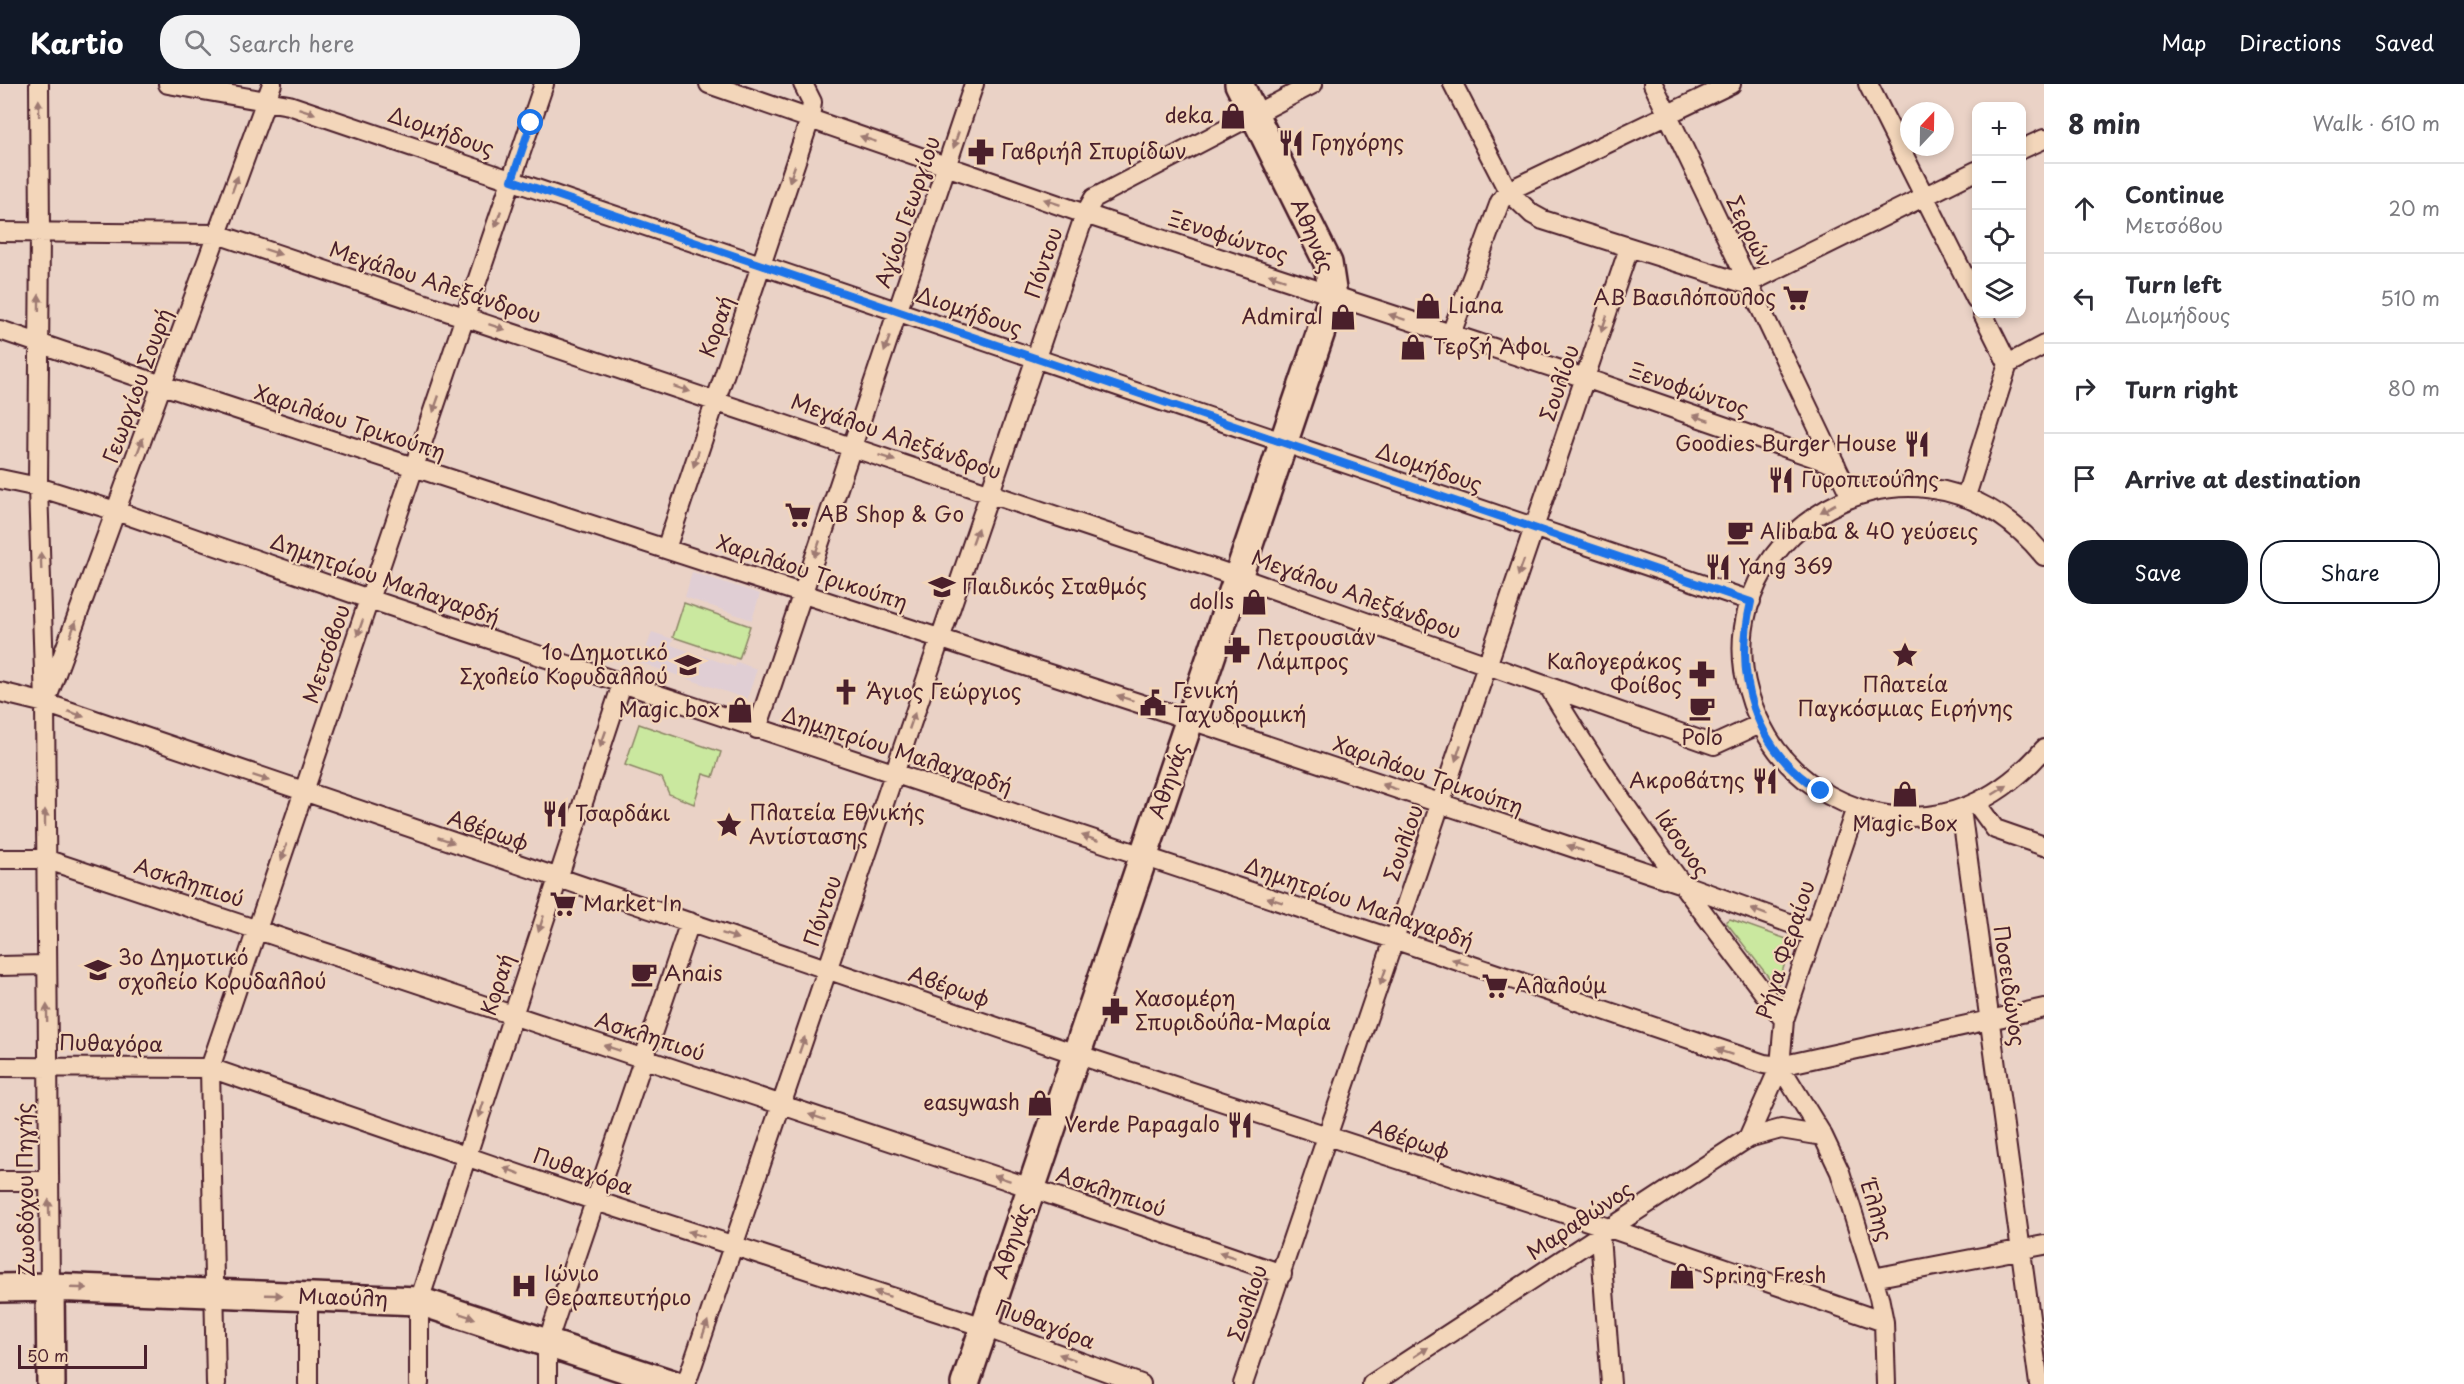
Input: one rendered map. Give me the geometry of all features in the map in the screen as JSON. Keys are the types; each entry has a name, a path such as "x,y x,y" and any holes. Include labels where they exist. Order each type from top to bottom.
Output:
{"main road":[{"name":"Αθηνάς","path":"965,1384 1333,296 1328,262 1239,84"},
{"name":"Μιαούλη","path":"0,1287 419,1301 672,1384"},
{"path":"50,1287 51,1384"}],"street":[{"name":"Ζωοδόχου Πηγής","path":"39,84 38,487 45,704 50,1287"},
{"name":"Διομήδους","path":"168,84 269,92 289,105 1751,602"},
{"name":"Μετσόβου","path":"210,1068 544,84"},
{"name":"Ξενοφώντος","path":"709,84 1085,214 1585,378 1836,465"},
{"path":"803,84 812,102 810,119"},
{"name":"Αγίου Γεωργίου","path":"757,729 974,84"},
{"path":"1085,214 1094,198 1313,84"},
{"path":"1453,84 1508,191 1532,214 1543,220 1629,249 1743,283 1749,283 1972,173"},
{"name":"Σερρών","path":"1653,84 1851,497"},
{"path":"1451,334 1500,202 1508,191 1731,84"},
{"path":"1868,84 1972,289"},
{"name":"Γεωργίου Σουρή","path":"45,704 269,92"},
{"name":"Κοραή","path":"666,549 810,119"},
{"path":"2026,148 2044,139"},
{"name":"Πόντου","path":"686,1384 1085,214"},
{"name":"Μεγάλου Αλεξάνδρου","path":"0,232 217,234 1238,577 1714,746 1760,724"},
{"name":"Σουλίου","path":"1243,1384 1396,940 1486,665 1535,528 1629,249"},
{"path":"1966,496 2008,364 1985,318"},
{"name":"Χαριλάου Τρικούπη","path":"0,330 801,594 1190,719 1682,884 1814,933"},
{"path":"2008,364 2044,345"},
{"name":"Δημητρίου Μαλαγαρδή","path":"0,479 38,487 116,511 622,684 1396,940 1750,1060 1780,1066"},
{"path":"2044,556 2029,537 2010,521 1966,496 1915,486 1882,489 1851,497 1818,513 1782,545 1768,565 1751,602 1745,626 1743,651 1745,676 1760,724 1779,753 1810,784 1832,798 1857,808 1891,816 1927,816 1969,806 2007,785 2028,768 2044,748"},
{"name":"Κοραή","path":"419,1384 419,1301 622,684"},
{"name":"Ιάσονος","path":"1550,689 1577,735 1682,884 1784,1020"},
{"name":"Αβέρωφ","path":"0,692 45,704 1604,1232 1884,1322"},
{"path":"1969,806 1995,829 2044,846"},
{"name":"Ποσειδώνος","path":"1969,806 1991,1020 2039,1384"},
{"name":"Ρήγα Φεραίου","path":"1748,1138 1780,1066 1784,1020 1857,808"},
{"name":"Ασκληπιού","path":"0,860 45,859 1282,1274"},
{"path":"547,1384 547,1343 690,922"},
{"path":"0,966 46,965"},
{"path":"1780,1066 2044,1008"},
{"name":"Έλλης","path":"1780,1066 1823,1136 1840,1172 1873,1278 1884,1322 1886,1384"},
{"name":"Πυθαγόρα","path":"0,1067 210,1068 596,1201 984,1327 1141,1384"},
{"path":"210,1068 216,1384"},
{"name":"Μαραθώνος","path":"1372,1384 1748,1138 1781,1129 1823,1136"},
{"path":"0,1181 49,1181"},
{"path":"1604,1232 1611,1384"},
{"path":"1873,1278 2044,1245"},
{"path":"308,1296 308,1384"}],"shaded area":[{"path":"692,572 760,594 752,620 685,597"},
{"name":"1o Δημοτικό Σχολείο Κορυδαλλού","path":"652,632 673,639 671,645 735,667 737,662 757,669 747,699 641,663"}],"green space":[{"path":"684,603 750,626 739,659 673,637"},
{"path":"639,724 721,752 713,777 703,774 694,804 669,794 662,778 625,765"},
{"path":"1730,919 1792,941 1777,988 1726,922"}],"place":[{"name":"deka","path":"1233,116"},
{"name":"Γρηγόρης","path":"1291,143"},
{"name":"Γαβριήλ Σπυρίδων","path":"981,152"},
{"name":"ΑΒ Βασιλόπουλος","path":"1796,298"},
{"name":"Liana","path":"1428,306"},
{"name":"Admiral","path":"1343,317"},
{"name":"Τερζή Αφοι","path":"1413,347"},
{"name":"Goodies Burger House","path":"1917,444"},
{"name":"Γυροπιτούλης","path":"1781,480"},
{"name":"ΑΒ Shop & Go","path":"798,515"},
{"name":"Alibaba & 40 γεύσεις","path":"1740,532"},
{"name":"Yang 369","path":"1718,567"},
{"name":"Παιδικός Σταθμός","path":"942,587"},
{"name":"dolls","path":"1254,602"},
{"name":"Πετρουσιάν Λάμπρος","path":"1237,650"},
{"name":"Πλατεία Παγκόσμιας Ειρήνης","path":"1905,655"},
{"name":"1o Δημοτικό Σχολείο Κορυδαλλού","path":"688,665"},
{"name":"Καλογεράκος Φοίβος","path":"1702,674"},
{"name":"Άγιος Γεώργιος","path":"846,692"},
{"name":"Γενική Ταχυδρομική","path":"1153,703"},
{"name":"Polo","path":"1702,708"},
{"name":"Magic box","path":"740,710"},
{"name":"Ακροβάτης","path":"1765,781"},
{"name":"Magic Box","path":"1905,794"},
{"name":"Τσαρδάκι","path":"555,814"},
{"name":"Πλατεία Εθνικής Αντίστασης","path":"729,825"},
{"name":"Market In","path":"563,904"},
{"name":"3ο Δημοτικό σχολείο Κορυδαλλού","path":"98,970"},
{"name":"Anais","path":"644,974"},
{"name":"Αλαλούμ","path":"1495,986"},
{"name":"Χασομέρη Σπυριδούλα-Μαρία","path":"1115,1011"},
{"name":"easywash","path":"1040,1103"},
{"name":"Verde Papagalo","path":"1240,1125"},
{"name":"Spring Fresh","path":"1682,1276"},
{"name":"Ιώνιο Θεραπευτήριο","path":"524,1286"}],"route":[{"path":"531,123 512,180 1751,602 1745,626 1743,651 1745,676 1751,700 1760,724 1773,746 1790,766 1821,791"}]}
